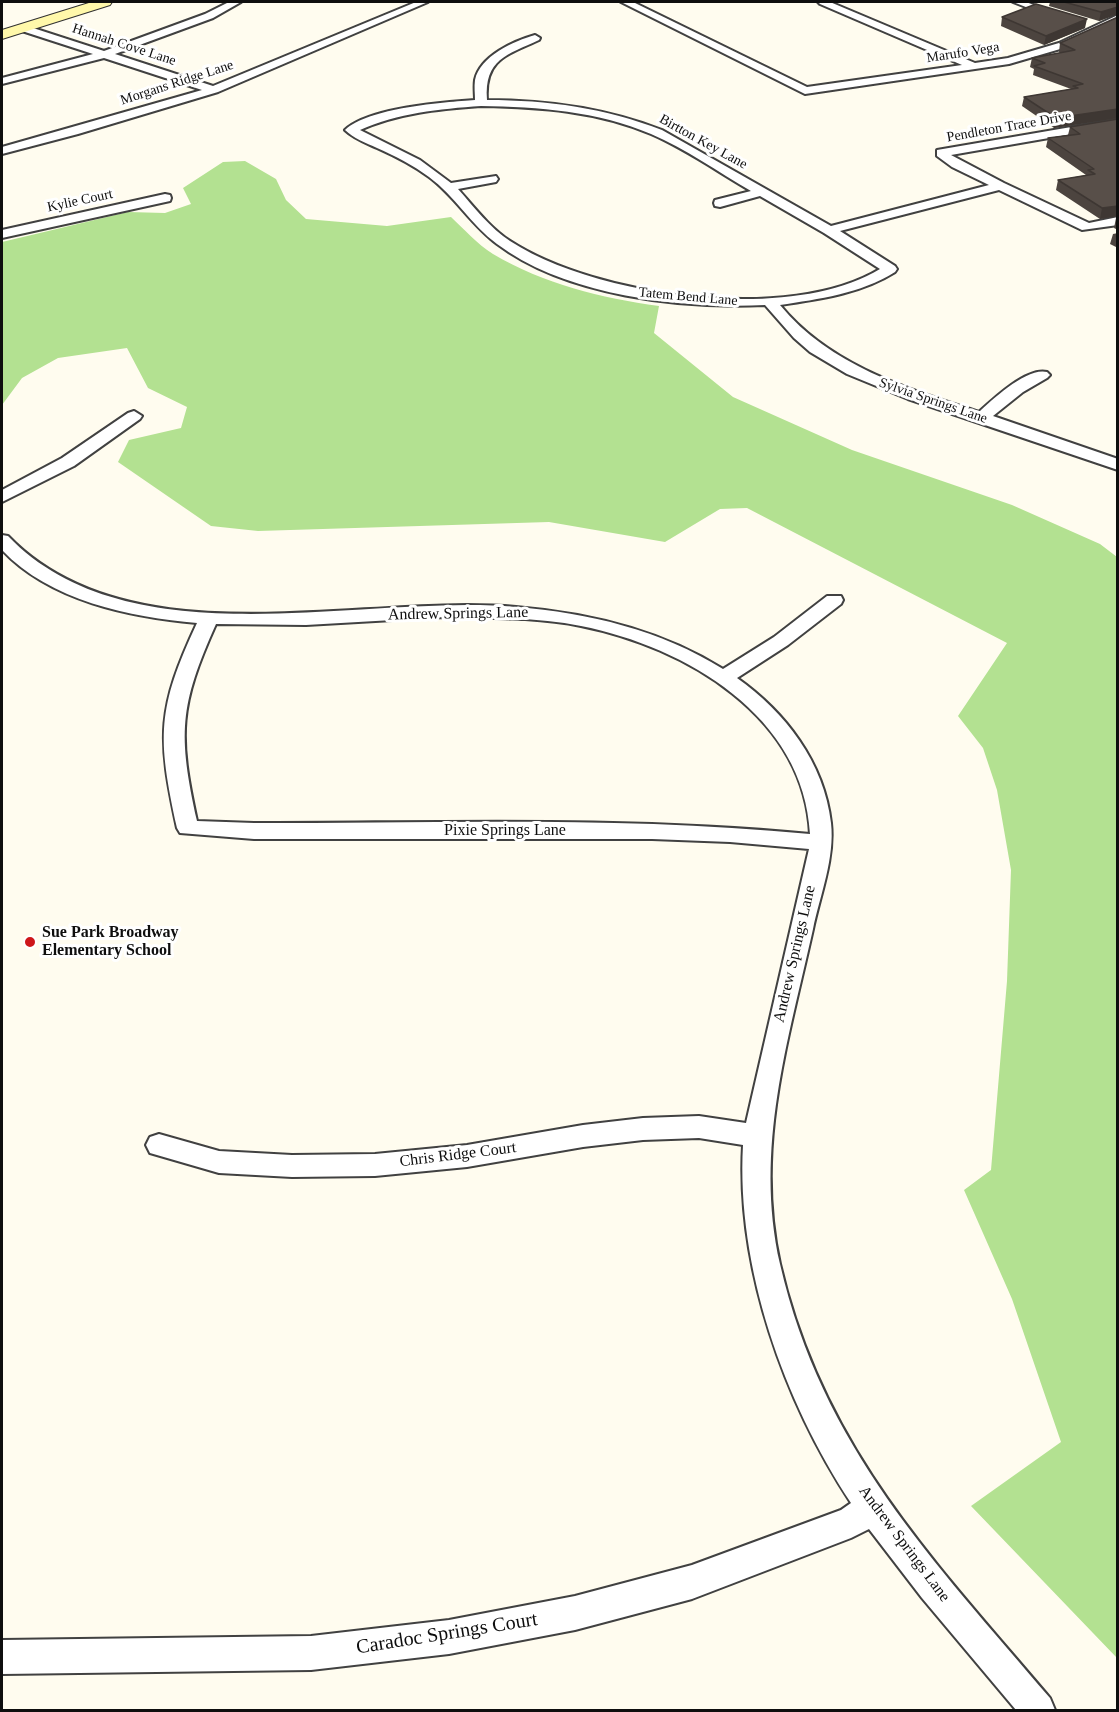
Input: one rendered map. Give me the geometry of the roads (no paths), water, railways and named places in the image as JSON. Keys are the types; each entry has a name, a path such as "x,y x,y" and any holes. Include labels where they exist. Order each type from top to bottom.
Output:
{"street":[{"path":"2,35 105,2"},
{"path":"2,81 103,55 209,16 236,2"},
{"name":"Morgans Ridge Lane","path":"2,151 214,90 423,2"},
{"name":"Marufo Vega","path":"626,2 805,91 975,67 1044,52 1118,18"},
{"path":"823,2 975,67"},
{"path":"1018,2 1100,27"},
{"name":"Hannah Cove Lane","path":"26,29 214,90"},
{"path":"481,103 480,79 487,68 501,55 535,38"},
{"name":"Birtton Key Lane","path":"351,130 369,121 414,110 481,103 562,106 631,121 658,133 828,230 890,269"},
{"name":"Pendleton Trace Drive","path":"1000,186 956,164 941,153 1118,122"},
{"name":"Tatem Bend Lane","path":"351,130 436,176 503,242 557,271 592,284 668,298 769,301 833,291 866,282 890,269"},
{"path":"448,187 492,179"},
{"path":"828,230 1000,186 1088,227 1118,221"},
{"path":"720,203 761,192"},
{"name":"Kylie Court","path":"2,234 165,198"},
{"name":"Sylvia Springs Lane","path":"769,301 799,335 828,356 854,370 911,395 1064,444 1118,465"},
{"path":"982,418 1008,393 1025,381 1042,375"},
{"path":"2,497 68,462 135,416"},
{"name":"Andrew Springs Lane","path":"2,540 39,572 81,593 130,609 208,620 472,611 526,611 579,618 629,631 686,653 725,676 753,699 782,730 803,765 817,805 821,843 776,1036 757,1136 756,1191 766,1265 792,1356 837,1450 872,1507 922,1571 1038,1710"},
{"path":"725,676 758,658 794,633 834,600"},
{"name":"Pixie Springs Lane","path":"208,620 182,681 173,726 178,785 188,828 254,831 652,831 730,834 821,843"},
{"name":"Chris Ridge Court","path":"159,1145 219,1162 292,1166 375,1165 467,1156 583,1136 643,1129 699,1128 757,1136"},
{"name":"Caradoc Springs Court","path":"2,1657 311,1653 449,1637 575,1613 692,1582 851,1522 872,1507"}],"place":[{"name":"Sue Park Broadway Elementary School","path":"30,942"}]}
